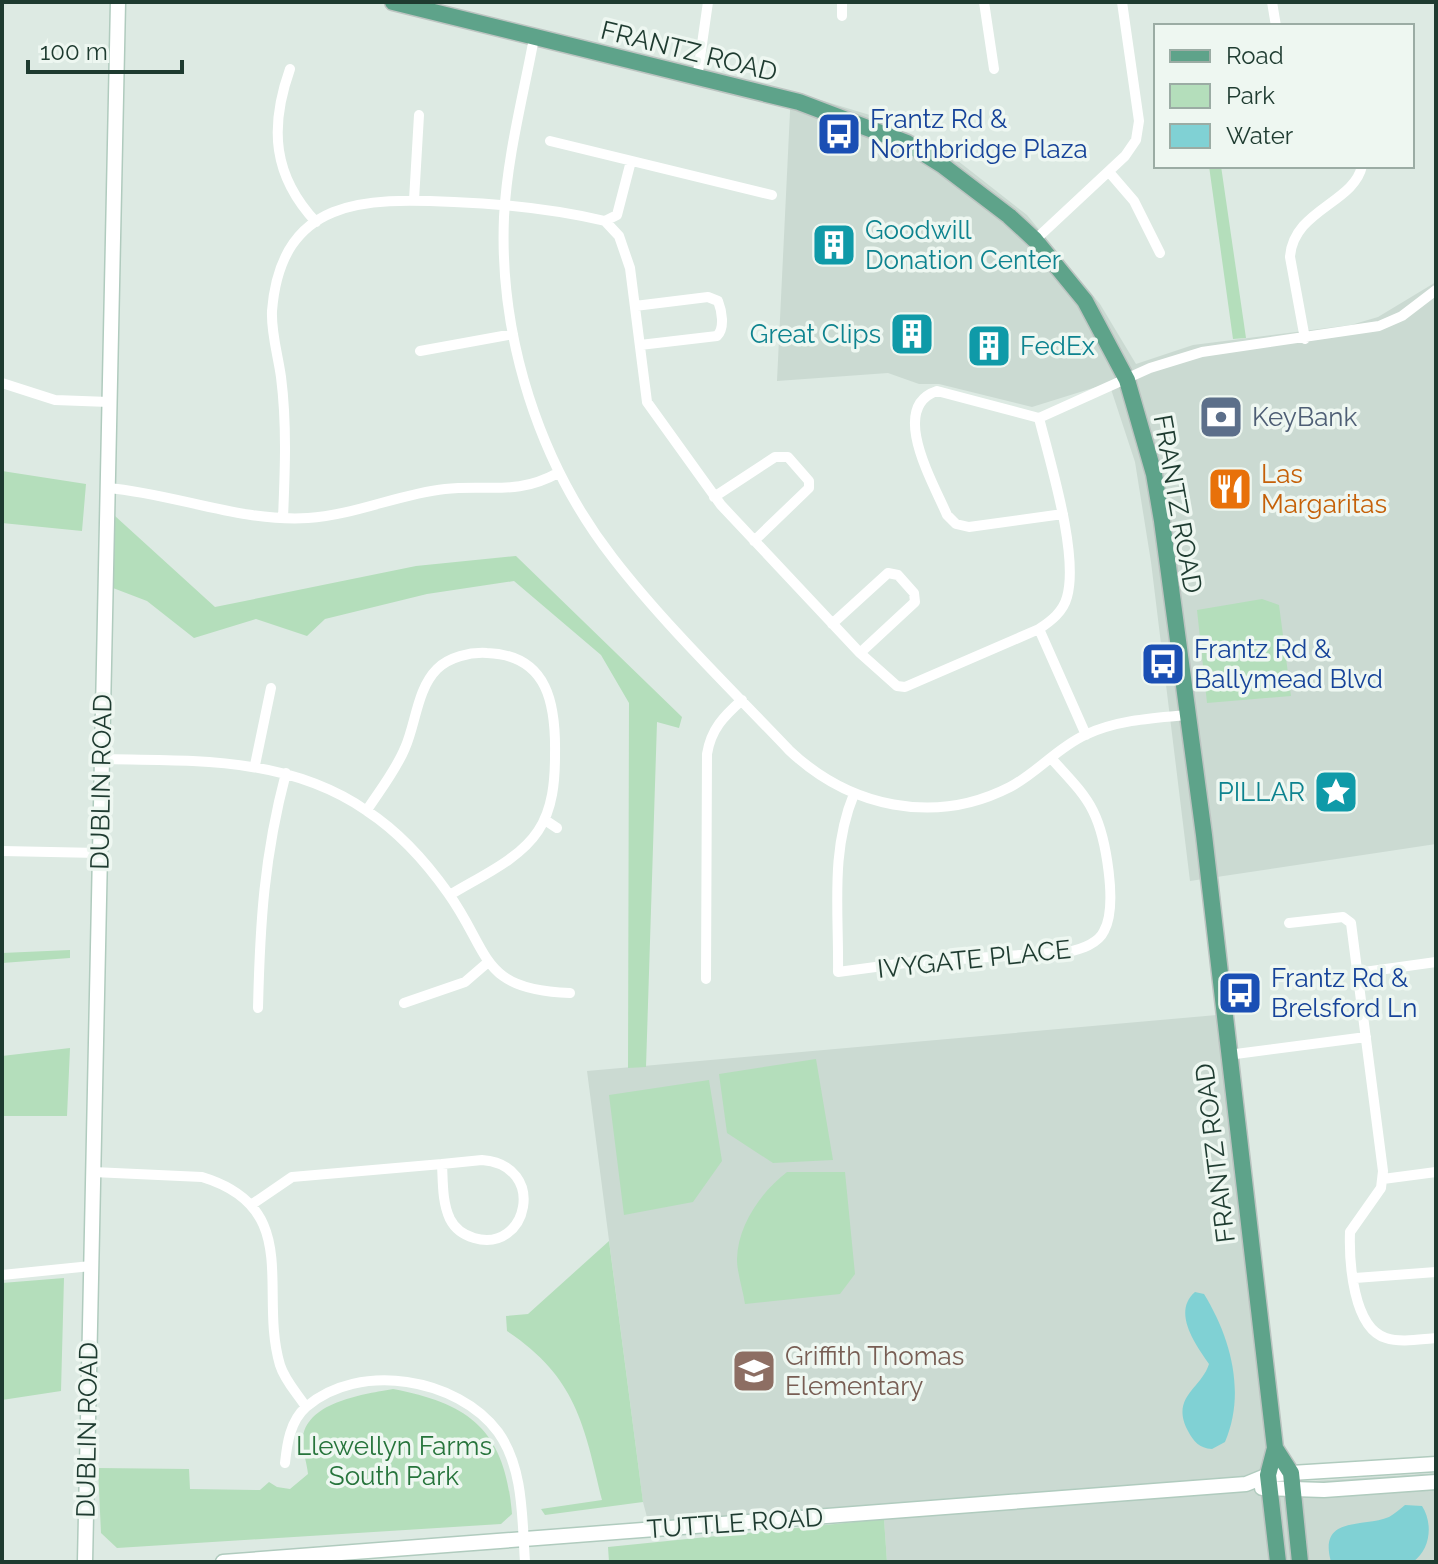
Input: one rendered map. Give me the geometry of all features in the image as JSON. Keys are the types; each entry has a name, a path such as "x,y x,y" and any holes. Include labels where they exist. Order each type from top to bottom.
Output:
{"main road":[{"name":"DUBLIN ROAD","path":"85,1562 118,2"},
{"name":"FRANTZ ROAD","path":"393,2 446,9 534,38 799,102 907,143 974,186 1035,240 1085,301 1127,380 1154,474 1187,715 1275,1448 1278,1562"},
{"name":"FRANTZ ROAD","path":"1275,1448 1291,1473 1277,1486"},
{"path":"1291,1473 1436,1464"},
{"name":"TUTTLE ROAD","path":"223,1562 1246,1484 1436,1482"},
{"name":"FRANTZ ROAD","path":"1277,1486 1300,1562"},
{"path":"1277,1486 1289,1562"}],"street":[{"path":"697,79 708,2"},
{"path":"842,2 842,16"},
{"path":"984,2 994,69"},
{"path":"1035,240 1109,172 1136,140 1139,121 1122,2"},
{"path":"1272,2 1276,24"},
{"path":"534,38 505,204 505,256 513,334 542,433 558,473 613,558 742,700 807,767 854,794 912,808 955,806 1009,788 1086,735 1141,719 1187,715"},
{"path":"290,69 279,99 279,156 285,180 316,222"},
{"path":"414,200 419,115"},
{"path":"550,141 772,195"},
{"path":"283,518 285,454 281,379 272,315 274,297 292,247 316,222 356,203 414,200 505,204 605,221 617,215 631,161"},
{"path":"1305,339 1290,243 1296,231 1354,180 1361,168"},
{"path":"1109,172 1134,201 1160,253"},
{"path":"605,221 619,236 630,268 647,402 714,497 860,653 897,686 905,687 1039,629 1056,617 1067,599 1070,579 1063,514 1039,418"},
{"path":"1063,514 969,527 956,524 947,515 914,436 917,404 925,395 937,391 1039,418 1202,352 1379,326 1402,316 1436,290"},
{"path":"635,306 714,298 721,315 722,329 717,336 640,345"},
{"path":"420,351 513,334"},
{"path":"2,383 55,400 109,402"},
{"path":"714,497 775,457 788,457 809,481 809,488 754,541"},
{"path":"108,488 158,494 238,514 283,518 334,515 417,493 451,488 523,488 558,473"},
{"path":"832,624 888,573 898,575 914,593 915,602 860,653"},
{"path":"1039,629 1086,735"},
{"path":"367,810 404,750 430,678 451,659 493,653 530,668 545,686 554,707 555,770 545,820 527,844 450,895"},
{"path":"255,765 271,688"},
{"path":"706,979 707,754 718,723 742,700"},
{"name":"IVYGATE PLACE","path":"854,794 839,834 837,854 838,972 913,962 1068,952 1087,947 1103,934 1110,913 1104,841 1093,809 1051,758"},
{"path":"102,759 255,765 317,784 367,810 423,860 450,895 487,963 525,988 570,993"},
{"path":"258,1008 262,887 271,829 286,773"},
{"path":"545,820 557,828"},
{"path":"2,851 99,853"},
{"path":"1289,923 1347,918 1351,923 1383,1179 1377,1196 1350,1232 1359,1308 1371,1330 1385,1338 1436,1338"},
{"path":"1357,973 1436,962"},
{"path":"404,1003 465,982 487,963"},
{"path":"1228,1055 1366,1037"},
{"path":"251,1205 292,1177 442,1164 493,1161 512,1171 525,1200 513,1228 504,1235 483,1240 456,1229 445,1203 442,1164"},
{"path":"93,1172 202,1177 220,1182 251,1205 262,1220 273,1253 274,1330 279,1363 306,1407"},
{"path":"1383,1179 1436,1172"},
{"path":"2,1275 91,1266"},
{"path":"1355,1278 1436,1272"},
{"path":"285,1463 289,1436 306,1407 337,1391 376,1380 431,1387 471,1405 499,1433 507,1447 518,1483 525,1562"}],"shaded area":[{"path":"791,91 873,116 944,150 1027,215 1100,304 1136,364 1193,345 1351,325 1378,317 1436,282 1436,844 1190,881 1151,562 1135,462 1109,383 1032,407 939,384 919,384 888,373 777,381"},
{"path":"1228,1014 1282,1483 1436,1473 1436,1562 887,1562 883,1505 648,1521 643,1502 587,1071"}],"green space":[{"path":"1209,168 1221,168 1246,338 1233,339"},
{"path":"2,471 86,484 82,531 2,523"},
{"path":"115,516 215,607 416,566 516,556 682,717 679,728 657,722 646,1067 628,1068 629,703 601,655 514,581 427,594 325,619 307,636 256,619 194,638 147,601 113,588"},
{"path":"1262,599 1279,605 1291,696 1207,703 1197,610"},
{"path":"70,950 70,958 2,963 2,953"},
{"path":"70,1048 67,1116 2,1116 2,1056"},
{"path":"816,1059 833,1160 773,1163 727,1133 719,1074"},
{"path":"709,1080 722,1161 693,1202 624,1215 609,1095"},
{"path":"787,1172 845,1172 855,1274 840,1294 745,1304 737,1264 738,1246 746,1222 760,1199"},
{"name":"Llewellyn Farms South Park","path":"609,1241 643,1502 545,1515 541,1509 602,1500 574,1404 548,1366 507,1331 506,1316 528,1314"},
{"path":"64,1278 61,1391 2,1400 2,1283"},
{"name":"Llewellyn Farms South Park","path":"393,1389 444,1403 480,1426 502,1462 508,1486 512,1514 501,1524 117,1548 101,1533 98,1468 189,1469 190,1489 260,1490 269,1482 290,1489 308,1474 303,1437 315,1415 340,1401"},
{"path":"884,1519 887,1562 609,1562 608,1547"}],"water":[{"path":"1195,1292 1204,1294 1222,1329 1235,1385 1231,1423 1225,1442 1212,1449 1195,1441 1183,1419 1185,1401 1209,1364 1192,1338 1186,1318 1188,1300"},
{"path":"1405,1505 1422,1506 1428,1520 1427,1543 1413,1562 1331,1562 1329,1547 1331,1537 1337,1530 1389,1517"}],"place":[{"name":"Frantz Rd & Northbridge Plaza","path":"839,134"},
{"name":"Goodwill Donation Center","path":"834,245"},
{"name":"Great Clips","path":"912,334"},
{"name":"FedEx","path":"989,346"},
{"name":"KeyBank","path":"1221,417"},
{"name":"Las Margaritas","path":"1230,489"},
{"name":"Frantz Rd & Ballymead Blvd","path":"1163,664"},
{"name":"PILLAR","path":"1336,792"},
{"name":"Frantz Rd & Brelsford Ln","path":"1240,993"},
{"name":"Griffith Thomas Elementary","path":"754,1371"}]}
